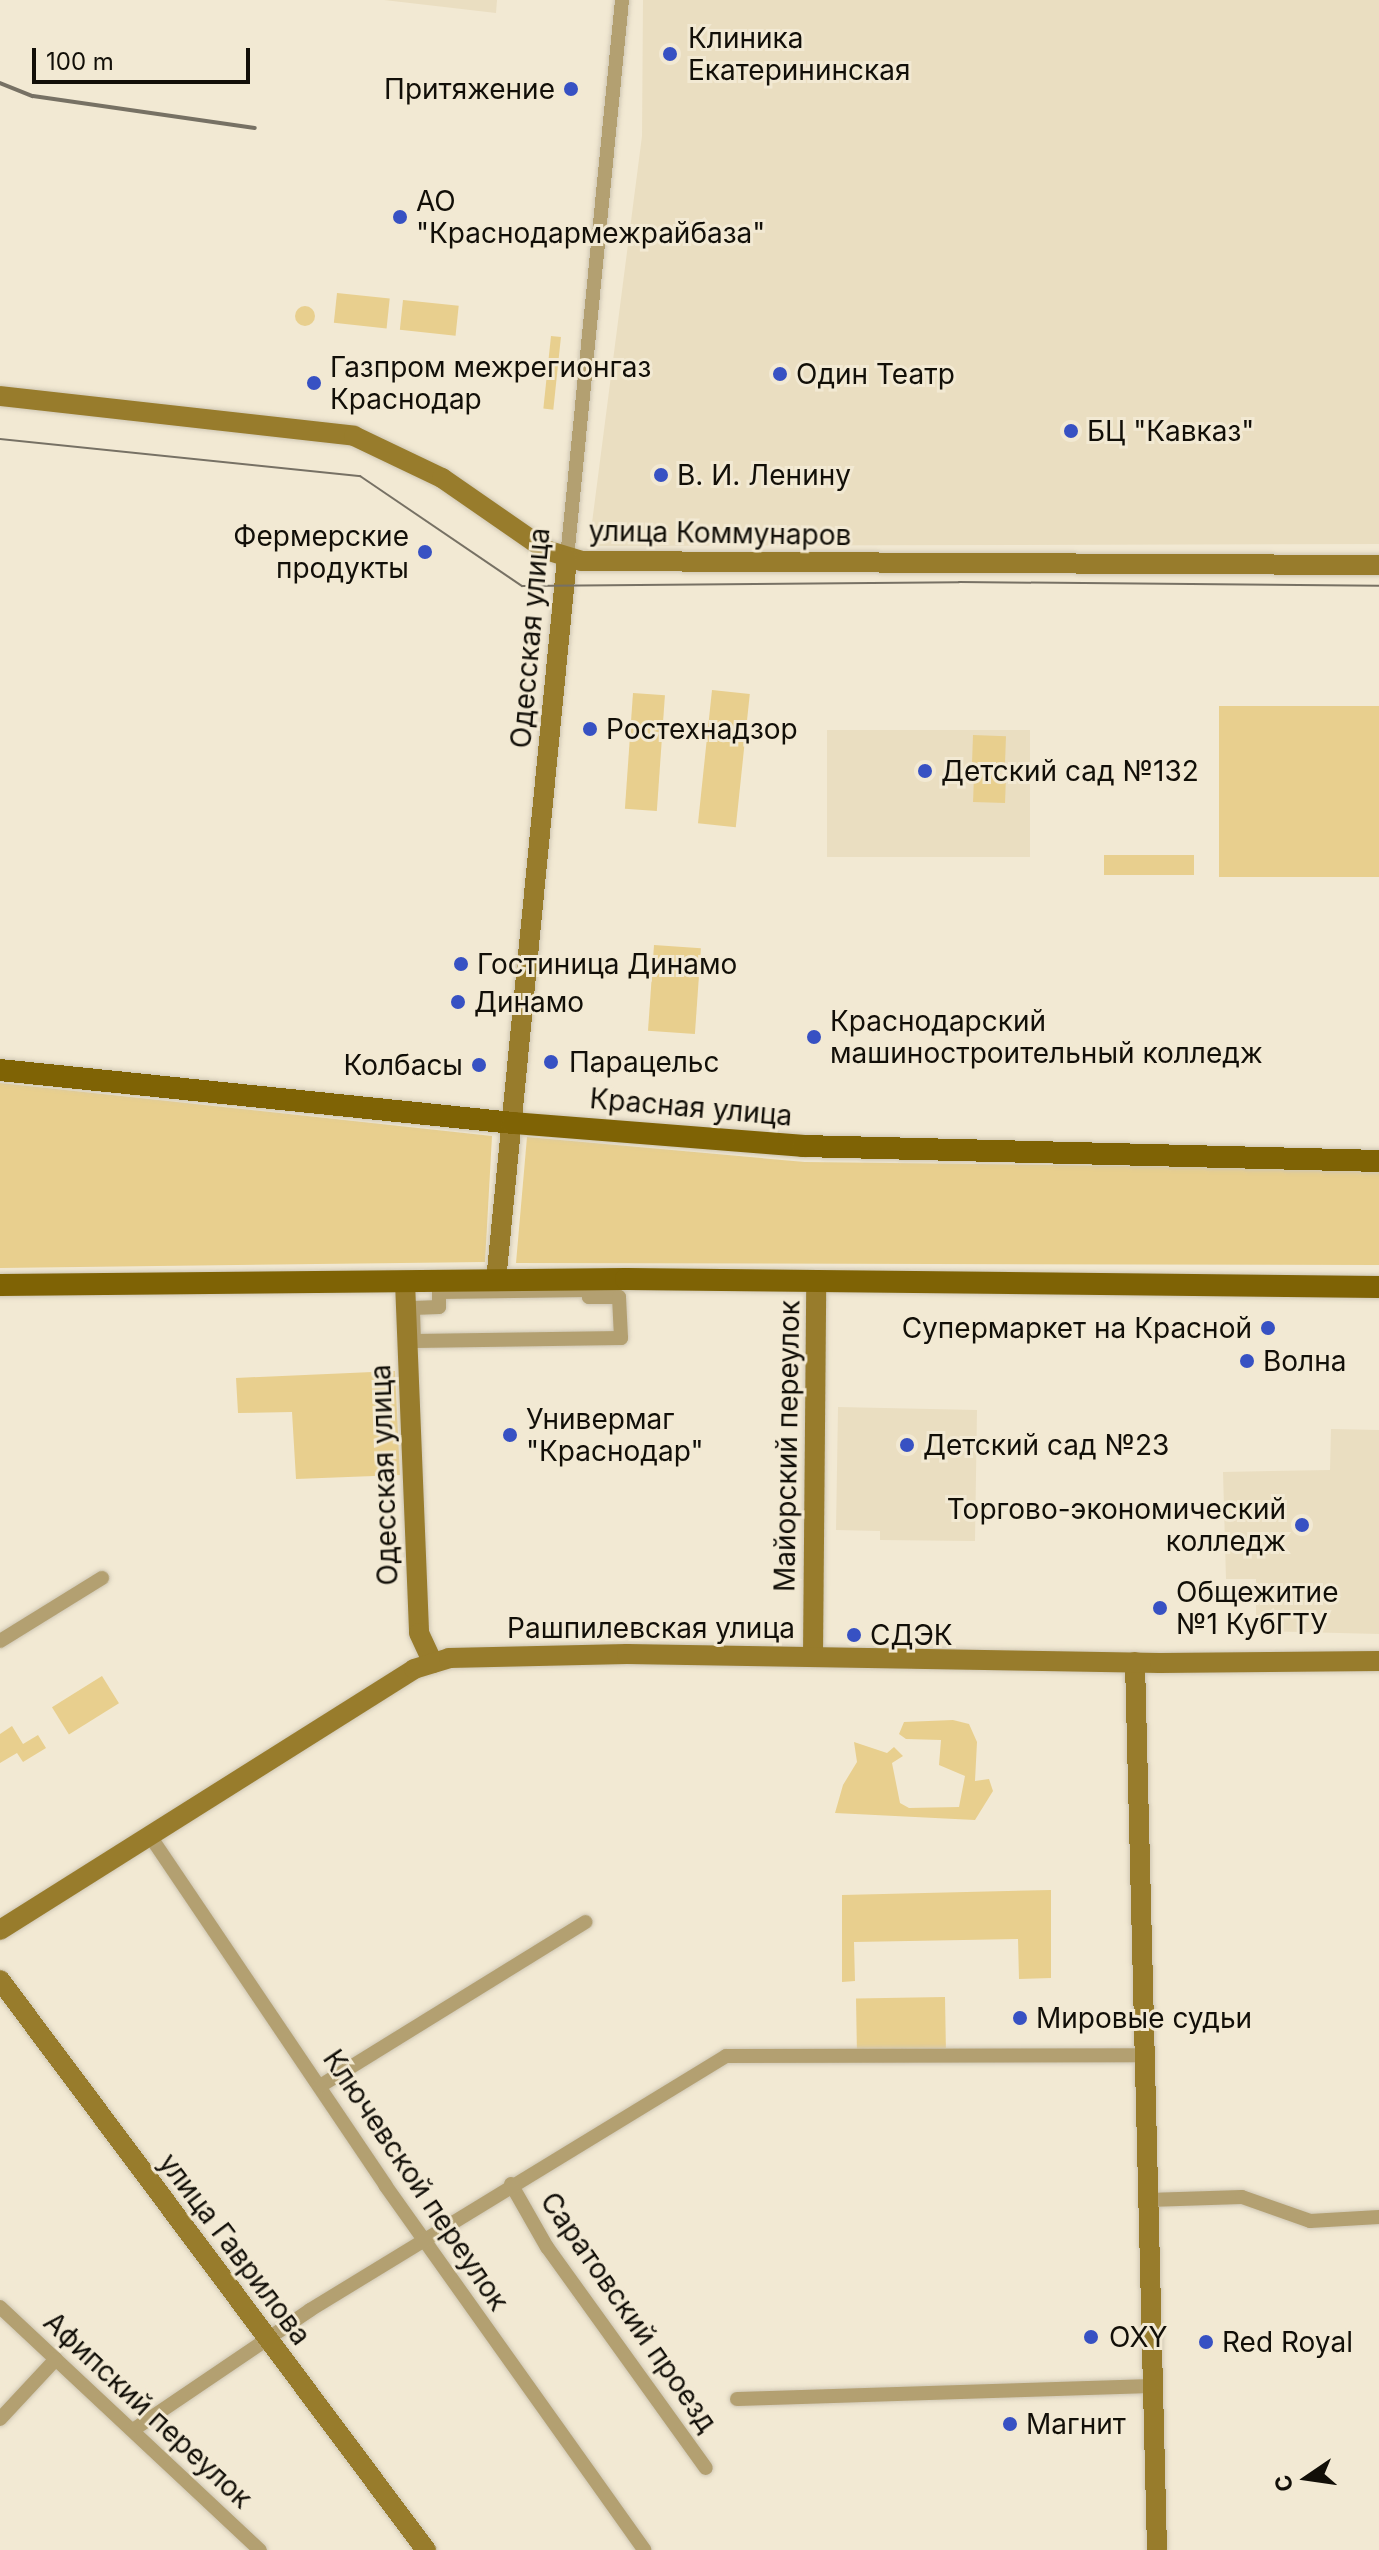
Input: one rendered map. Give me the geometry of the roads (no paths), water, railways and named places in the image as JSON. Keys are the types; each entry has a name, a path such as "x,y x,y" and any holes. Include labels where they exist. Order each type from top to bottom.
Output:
{"main road":[{"name":"Красная улица","path":"0,1070 513,1123 803,1146 1379,1161"},
{"path":"0,1285 496,1281 1379,1287"}],"street":[{"name":"Одесская улица","path":"496,1281 622,0"},
{"name":"улица Коммунаров","path":"0,396 354,436 442,478 532,542 567,558 598,563 1379,565"},
{"name":"Одесская улица","path":"405,1282 419,1633 433,1663"},
{"name":"Майорский переулок","path":"813,1656 816,1283"},
{"path":"589,1290 589,1297 619,1297 621,1338 418,1344 413,1308 439,1307 439,1292 589,1290"},
{"path":"0,1641 102,1578"},
{"name":"Рашпилевская улица","path":"0,1930 414,1669 433,1663 478,1655 813,1656 1135,1662 1379,1661"},
{"path":"1135,1662 1157,2550"},
{"name":"Ключевской переулок","path":"150,1836 425,2242 644,2550"},
{"path":"320,2086 586,1922"},
{"name":"улица Гаврилова","path":"0,1980 426,2550"},
{"path":"133,2430 266,2338 425,2242 511,2184 676,2082 726,2056 1145,2055"},
{"name":"Саратовский проезд","path":"511,2184 547,2247 706,2468"},
{"path":"1148,2200 1242,2197 1310,2221 1379,2217"},
{"name":"Афипский переулок","path":"0,2307 260,2550"},
{"path":"0,2419 56,2359"},
{"path":"737,2399 1153,2386"}],"tram line":[{"path":"0,439 360,476 522,586 959,582 1379,586"}],"railway":[{"path":"0,83 33,96 255,128"}],"place":[{"name":"Клиника Екатерининская","path":"670,54"},
{"name":"Притяжение","path":"571,89"},
{"name":"АО \"Краснодармежрайбаза\"","path":"400,217"},
{"name":"Один Театр","path":"780,374"},
{"name":"Газпром межрегионгаз Краснодар","path":"314,383"},
{"name":"БЦ \"Кавказ\"","path":"1071,431"},
{"name":"В. И. Ленину","path":"661,475"},
{"name":"Фермерские продукты","path":"425,552"},
{"name":"Ростехнадзор","path":"590,729"},
{"name":"Детский сад №132","path":"925,771"},
{"name":"Гостиница Динамо","path":"461,964"},
{"name":"Динамо","path":"458,1002"},
{"name":"Краснодарский машиностроительный колледж","path":"814,1037"},
{"name":"Парацельс","path":"551,1062"},
{"name":"Колбасы","path":"479,1065"},
{"name":"Супермаркет на Красной","path":"1268,1328"},
{"name":"Волна","path":"1247,1361"},
{"name":"Универмаг \"Краснодар\"","path":"510,1435"},
{"name":"Детский сад №23","path":"907,1445"},
{"name":"Торгово-экономический колледж","path":"1302,1525"},
{"name":"Общежитие №1 КубГТУ","path":"1160,1608"},
{"name":"СДЭК","path":"854,1635"},
{"name":"Мировые судьи","path":"1020,2018"},
{"name":"OXY","path":"1091,2337"},
{"name":"Red Royal","path":"1206,2342"},
{"name":"Магнит","path":"1010,2424"}]}
